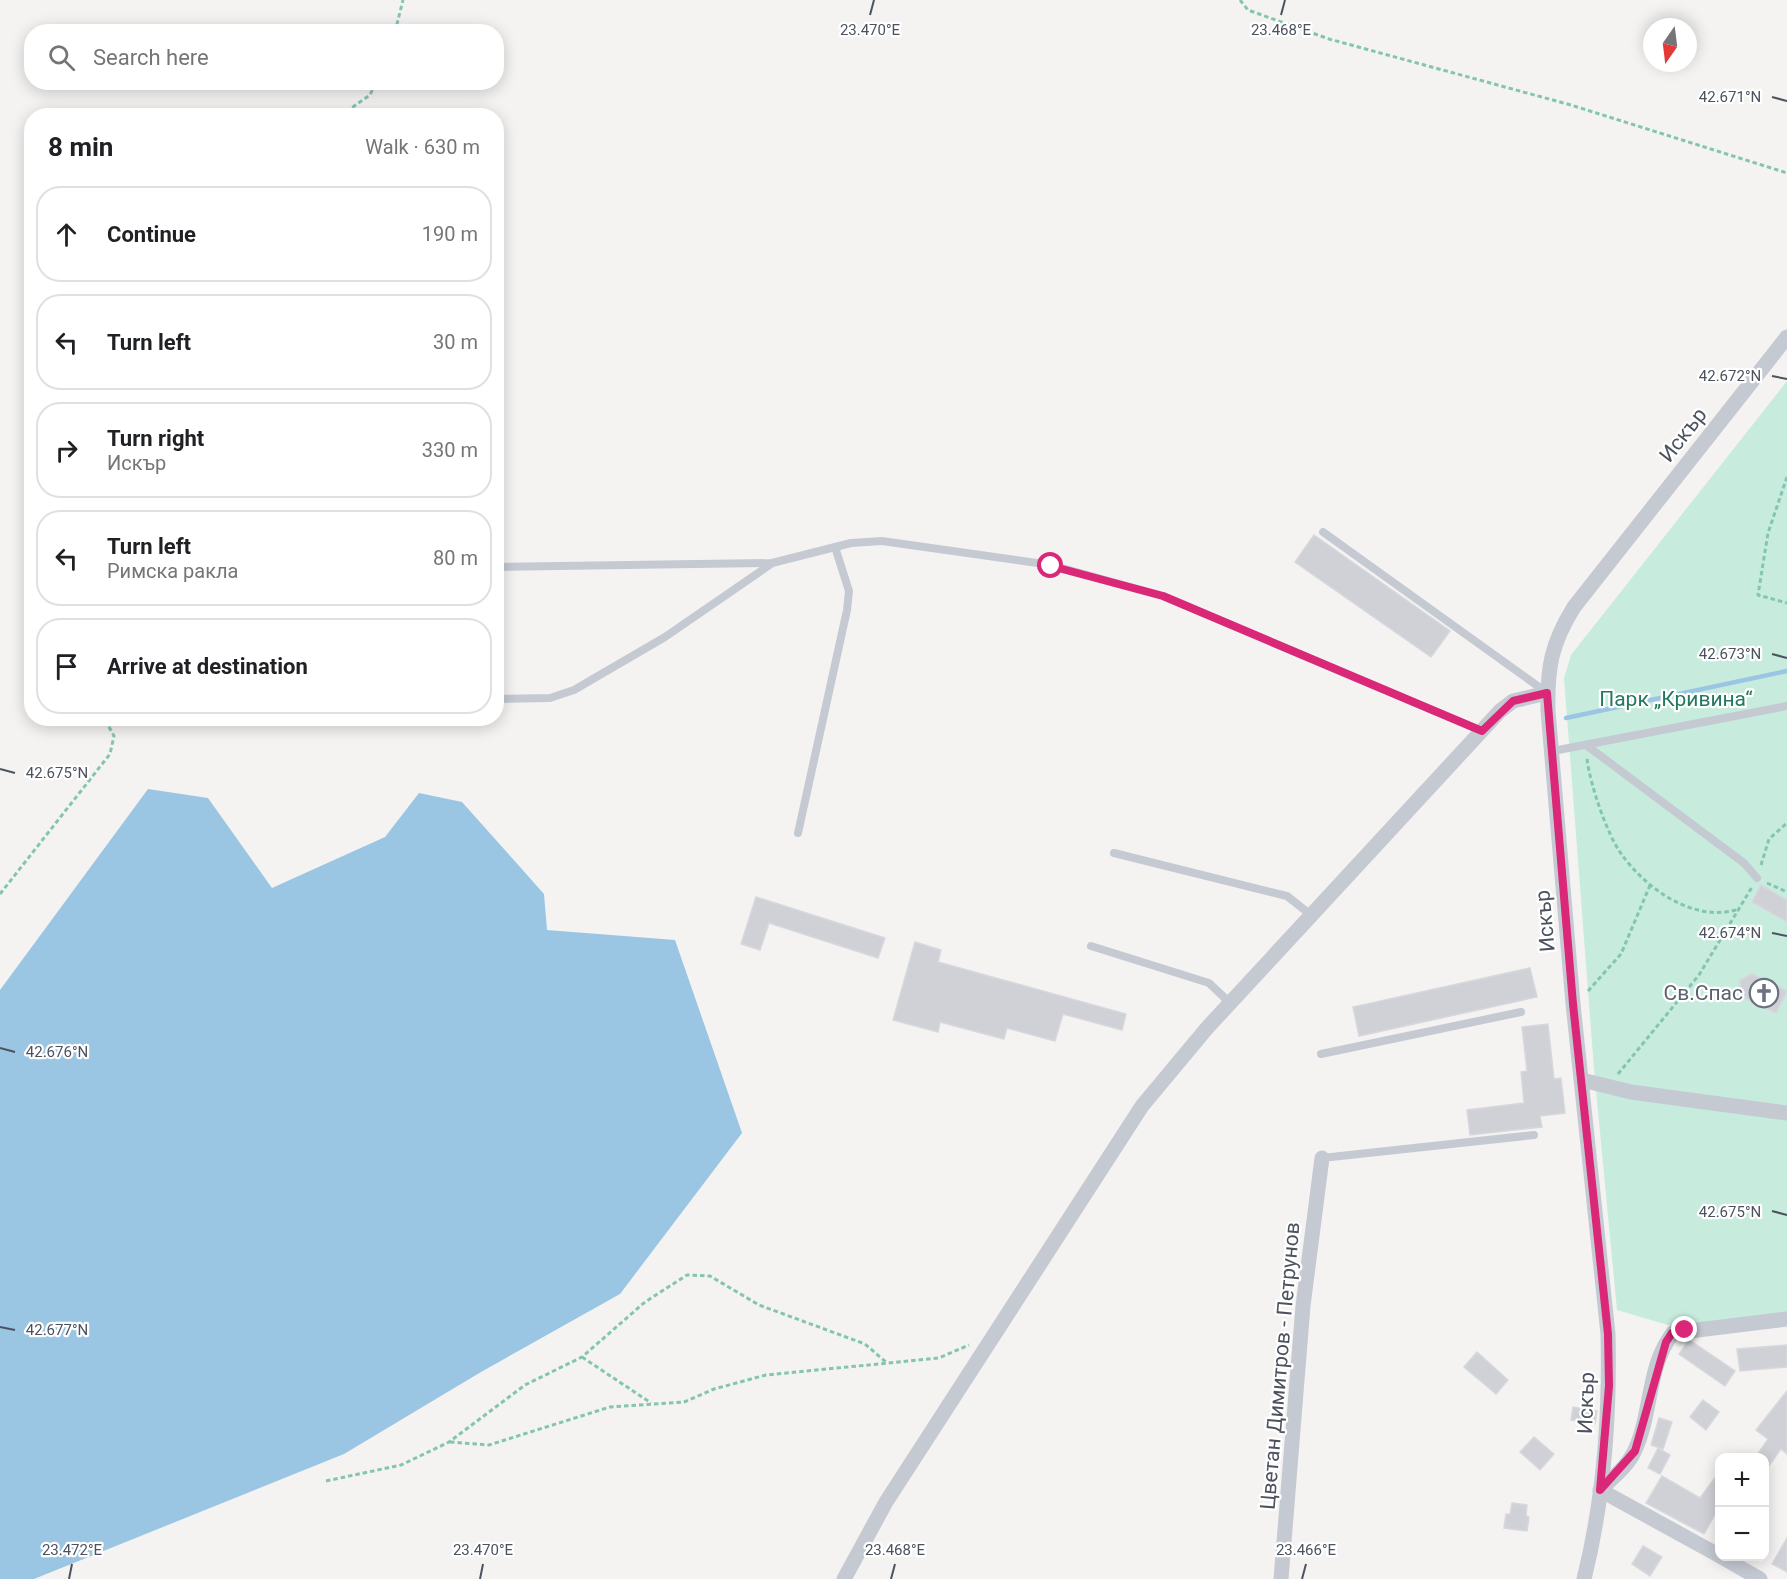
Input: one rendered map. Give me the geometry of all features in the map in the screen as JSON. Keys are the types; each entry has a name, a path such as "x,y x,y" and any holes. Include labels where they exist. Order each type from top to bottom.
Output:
{"street":[{"name":"Искър","path":"1584,1579 1600,1490 1609,1386 1608,1334 1573,1004 1547,693 1551,653 1574,607 1787,337"},
{"path":"844,1579 886,1502 993,1335 1136,1115 1169,1072 1482,731 1513,701 1547,693"},
{"path":"1582,1080 1607,1088 1787,1113"},
{"name":"Цветан Димитров - Петрунов","path":"1281,1579 1304,1306 1322,1158"},
{"path":"1715,1553 1600,1490 1635,1451 1660,1359 1672,1333 1787,1319"},
{"path":"1729,1561 1760,1579"}],"lane":[{"path":"1323,532 1547,693"},
{"path":"504,567 772,563 835,547 882,541 1051,566 1163,596 1482,731"},
{"path":"798,832 847,610 849,591 835,547"},
{"path":"504,699 550,698 574,690 665,637 772,563"},
{"path":"1552,751 1787,706"},
{"path":"1586,745 1744,863 1757,878"},
{"path":"1114,854 1287,896 1311,915"},
{"path":"1091,946 1209,983 1230,1003"},
{"path":"1321,1054 1521,1011"},
{"path":"1322,1158 1534,1135"}],"path":[{"path":"397,24 403,0"},
{"path":"1240,0 1248,10 1329,39 1571,105 1787,173"},
{"path":"351,108 370,95 372,90"},
{"path":"1787,477 1767,533 1758,595 1787,603"},
{"path":"0,894 110,754 114,736 108,726"},
{"path":"1586,745 1595,795 1621,854 1665,897 1694,910 1727,912 1737,910"},
{"path":"1607,1088 1699,975 1757,878 1769,840 1787,822"},
{"path":"1757,878 1787,892"},
{"path":"1573,1004 1592,987 1621,954 1650,883"},
{"path":"326,1481 401,1465 449,1442 525,1385 582,1357 645,1302 687,1275 710,1276 759,1305 865,1344 887,1363"},
{"path":"449,1442 489,1445 610,1407 684,1402 714,1389 766,1375 939,1358 993,1335"},
{"path":"582,1357 652,1404"}],"green space":[{"name":"Парк „Кривина“","path":"1787,381 1787,1319 1685,1330 1617,1310 1594,1069 1564,678 1571,655"}],"water":[{"path":"148,789 208,798 272,888 385,837 419,793 462,802 544,894 547,930 675,940 742,1133 620,1294 481,1372 344,1454 34,1579 0,1579 0,990"}],"building":[{"path":"1314,535 1450,631 1431,657 1295,562"},
{"path":"1761,885 1787,900 1787,922 1752,902"},
{"path":"756,897 885,938 878,958 769,923 760,950 741,944"},
{"path":"915,942 941,950 938,962 1126,1014 1122,1030 1063,1014 1055,1041 1007,1028 1004,1039 940,1022 938,1032 893,1020"},
{"path":"1530,968 1537,997 1359,1036 1353,1007"},
{"name":"Св.Спас","path":"1752,974 1787,991 1776,1013 1740,996 1740,980"},
{"path":"1548,1024 1554,1079 1561,1078 1565,1113 1540,1116 1542,1127 1470,1135 1467,1110 1524,1103 1521,1072 1527,1071 1522,1027"},
{"path":"1688,1341 1735,1371 1725,1386 1679,1354"},
{"path":"1787,1345 1787,1367 1740,1371 1737,1349"},
{"path":"1477,1352 1508,1380 1496,1394 1464,1367"},
{"path":"1787,1391 1787,1454 1781,1449 1769,1466 1769,1453 1758,1453 1768,1439 1756,1430"},
{"path":"1703,1400 1719,1412 1706,1430 1690,1417"},
{"path":"1573,1407 1597,1411 1595,1424 1571,1420"},
{"path":"1659,1418 1672,1422 1663,1449 1651,1445"},
{"path":"1534,1437 1554,1454 1540,1470 1520,1452"},
{"path":"1658,1448 1670,1455 1660,1474 1648,1468"},
{"path":"1662,1476 1700,1498 1715,1477 1715,1514 1704,1534 1646,1503"},
{"path":"1512,1503 1527,1505 1526,1516 1529,1517 1527,1531 1504,1528 1506,1514 1510,1514"},
{"path":"1787,1538 1787,1572 1772,1564"},
{"path":"1643,1546 1662,1557 1650,1576 1632,1564"}],"waterway":[{"path":"1566,718 1787,671"}],"place":[{"name":"Св.Спас","path":"1764,993"}],"route":[{"path":"1051,566 1163,596 1482,731 1500,711 1513,701 1529,695 1547,693 1573,1004 1608,1334 1609,1386 1600,1490 1635,1451 1666,1342 1672,1333 1685,1330"}]}
